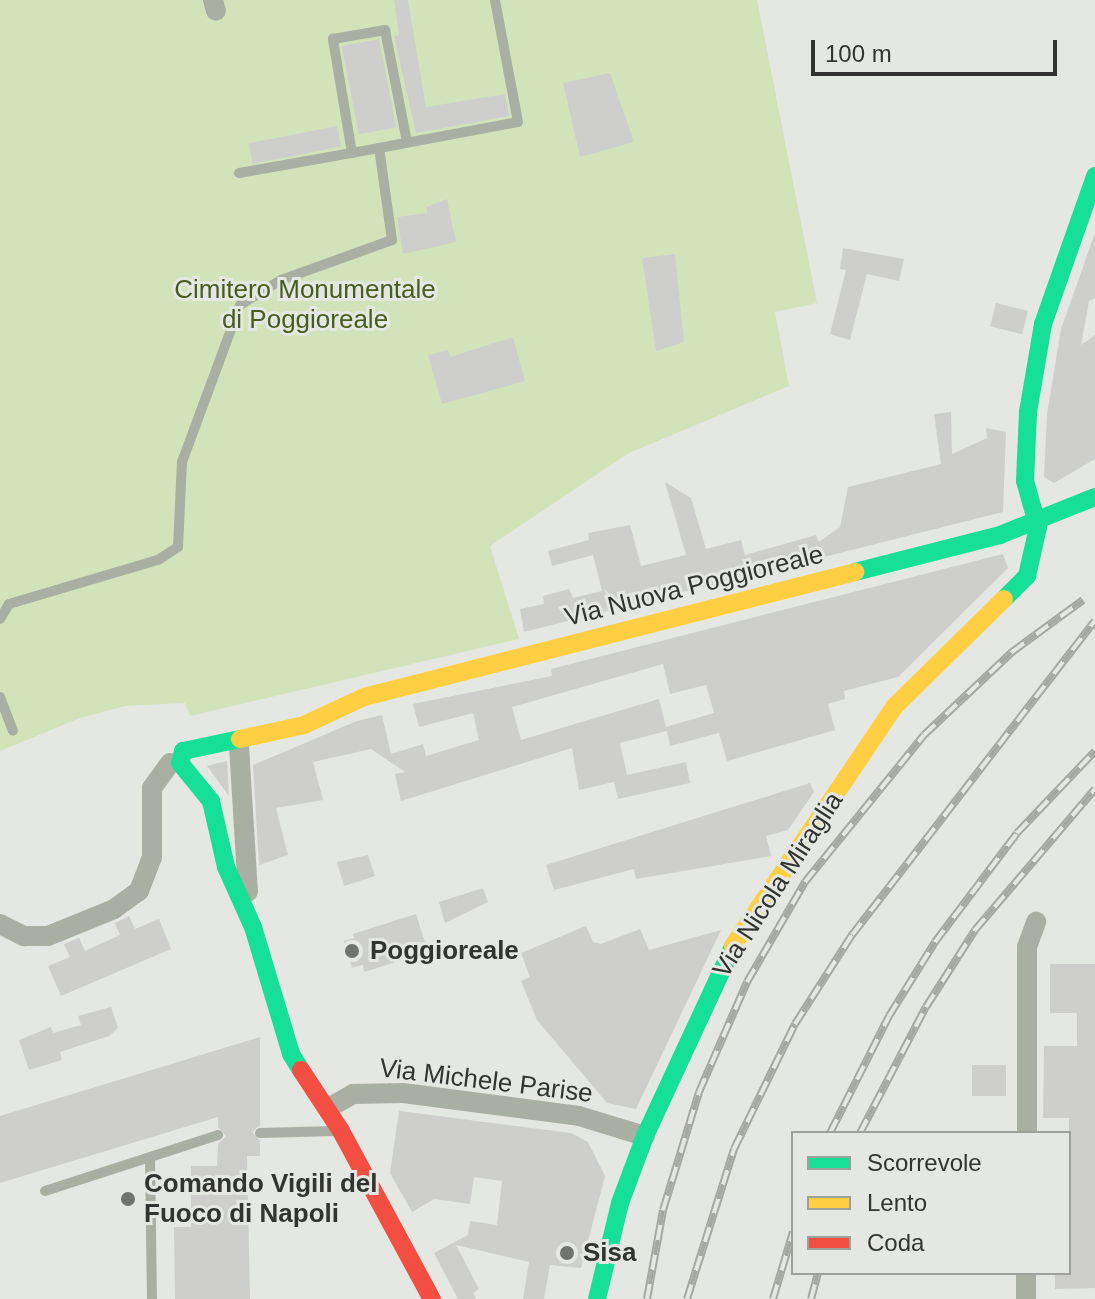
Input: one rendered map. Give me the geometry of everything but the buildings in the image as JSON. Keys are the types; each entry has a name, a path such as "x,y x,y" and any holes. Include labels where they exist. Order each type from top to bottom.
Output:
{"main road":[{"path":"1037,523 1025,481 1028,412 1043,324 1095,176"},
{"name":"Via Nuova Poggioreale","path":"179,766 179,759 191,746 304,725 364,697 1037,523 1095,493"},
{"name":"Via Nicola Miraglia","path":"597,1299 620,1203 645,1136 715,980 771,886 894,707 1022,584 1034,555 1037,523"},
{"path":"179,766 211,801 226,867 253,927 291,1054 328,1108 432,1299"}],"street":[{"path":"239,746 244,762 242,854 253,927"},
{"path":"0,924 24,936 48,936 114,909 139,891 152,857 152,788 179,766"},
{"path":"1027,1131 1027,947 1036,922"},
{"name":"Via Michele Parise","path":"328,1108 353,1094 403,1093 579,1116 645,1136"},
{"path":"1026,1275 1026,1299"}],"lane":[{"path":"239,173 379,148 461,129 518,122 495,0"},
{"path":"352,153 333,39 385,30 407,142"},
{"path":"0,619 9,604 158,560 178,547 182,462 240,305 281,280 392,240 379,148"},
{"path":"0,697 13,731"},
{"path":"260,1133 341,1131"},
{"path":"45,1191 218,1135"},
{"path":"150,1158 152,1299"}],"green space":[{"name":"Cimitero Monumentale di Poggioreale","path":"0,0 757,0 817,303 775,312 789,386 629,453 490,546 519,639 190,716 185,703 125,706 80,718 0,751"}],"railway":[{"path":"647,1299 663,1210 699,1092 747,982 805,882 924,735 1012,652 1083,600"},
{"path":"687,1299 734,1149 795,1024 852,935 1095,621"},
{"path":"831,1131 889,1016 935,942 1017,833 1095,751"},
{"path":"861,1131 926,1007 975,930 1095,789"},
{"path":"773,1299 791,1239"},
{"path":"811,1299 817,1275"}],"traffic: fast":[{"path":"1004,599 1027,576 1038,527 1025,481 1028,412 1043,324 1095,176"},
{"path":"855,572 1000,535 1095,497"},
{"path":"240,739 183,751 180,763 211,801 226,867 253,927 291,1054 301,1070"},
{"path":"597,1299 620,1203 645,1136 733,946"}],"traffic: slow":[{"path":"240,739 304,725 364,697 855,572"},
{"path":"733,946 894,707 1004,599"}],"traffic: jam":[{"path":"301,1070 341,1131 432,1299"}],"place":[{"name":"Poggioreale","path":"352,951"},
{"name":"Comando Vigili del Fuoco di Napoli","path":"128,1199"},
{"name":"Sisa","path":"567,1253"}]}
